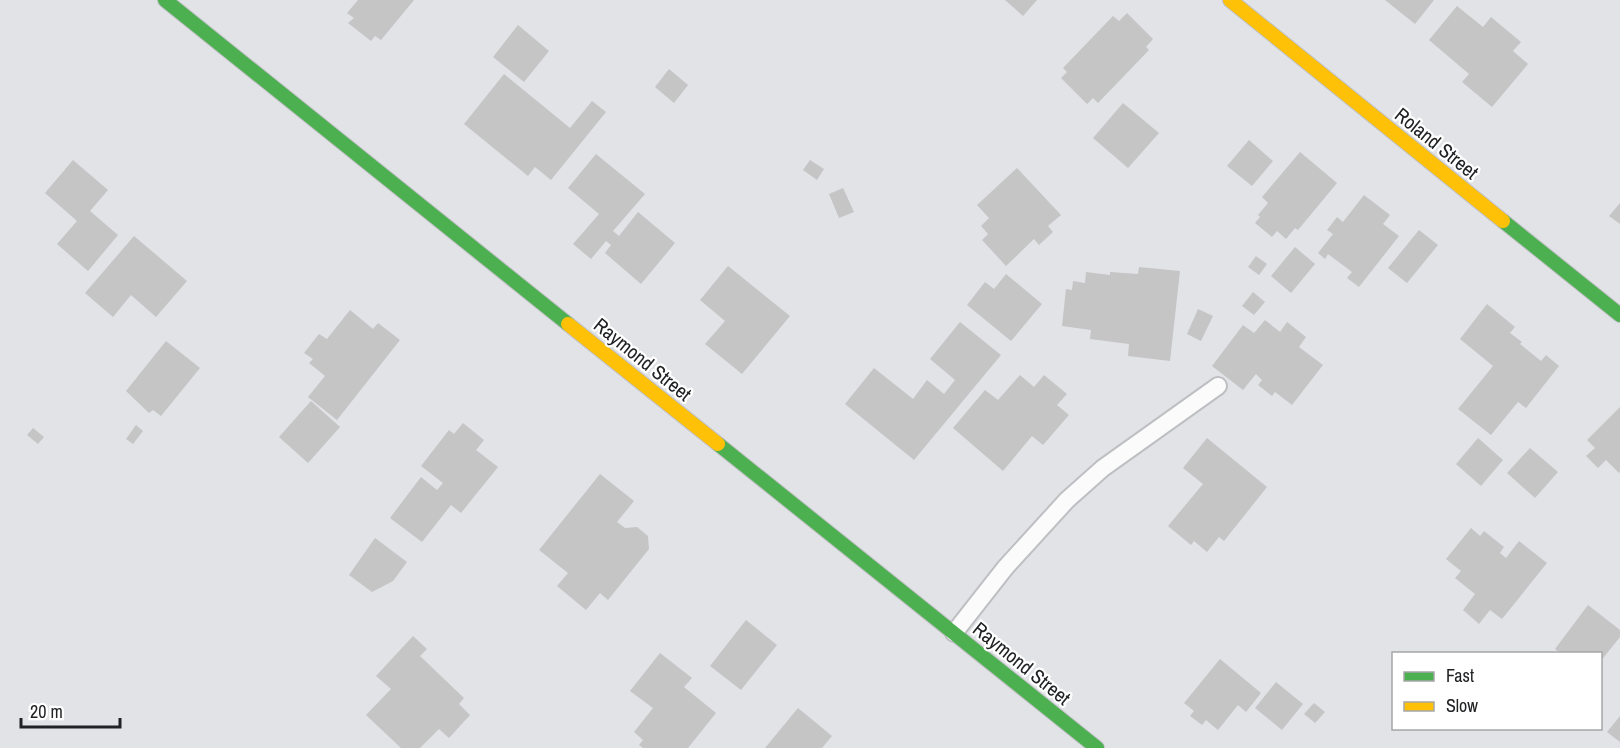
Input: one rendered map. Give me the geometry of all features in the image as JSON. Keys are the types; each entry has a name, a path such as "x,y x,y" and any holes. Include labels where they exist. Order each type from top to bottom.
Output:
{"street":[{"name":"Raymond Street","path":"165,0 1097,748"},
{"name":"Roland Street","path":"1230,0 1620,315"}],"lane":[{"path":"954,633 1005,568 1067,500 1102,468 1218,386"}],"building":[{"path":"358,0 414,0 381,40 375,36 371,41 348,23 354,18 347,13"},
{"path":"1005,0 1037,0 1023,16"},
{"path":"1385,0 1434,0 1415,24"},
{"path":"1457,6 1483,27 1491,17 1521,42 1513,51 1528,64 1492,107 1462,82 1469,74 1429,40"},
{"path":"1127,13 1153,39 1146,47 1149,50 1098,103 1093,98 1087,104 1061,78 1067,72 1063,68 1113,16 1119,21"},
{"path":"518,25 549,51 524,82 493,57"},
{"path":"669,69 688,85 674,103 655,87"},
{"path":"504,74 570,128 592,101 606,112 551,180 535,167 528,176 464,124"},
{"path":"1123,103 1159,133 1128,168 1093,138"},
{"path":"1249,140 1273,161 1252,186 1227,166"},
{"path":"1300,152 1337,183 1298,230 1295,228 1286,239 1277,231 1272,237 1255,223 1260,217 1258,215 1268,203 1262,197"},
{"path":"596,154 645,194 613,231 619,236 638,212 675,243 641,284 605,253 611,245 606,241 591,259 573,244 599,214 568,188"},
{"path":"73,160 108,190 90,211 118,235 88,271 57,244 77,221 45,193"},
{"path":"810,160 824,169 817,180 803,170"},
{"path":"1017,168 1061,215 1048,226 1053,232 1039,245 1034,239 1006,266 982,240 988,234 981,226 989,218 977,205"},
{"path":"843,188 854,212 839,218 829,194"},
{"path":"1364,195 1390,215 1383,224 1399,236 1359,287 1347,278 1352,272 1328,254 1325,259 1318,253 1333,234 1327,230 1337,217 1343,222"},
{"path":"1620,203 1620,224 1609,216"},
{"path":"1419,230 1438,245 1407,283 1388,268"},
{"path":"134,236 187,281 156,317 131,295 113,317 85,293"},
{"path":"1295,247 1315,264 1291,293 1271,276"},
{"path":"1256,256 1267,264 1259,275 1248,267"},
{"path":"728,266 790,316 742,374 705,344 725,321 700,300"},
{"path":"1139,267 1180,271 1170,361 1128,356 1129,344 1090,339 1091,330 1062,326 1066,289 1072,290 1073,281 1085,283 1086,272 1110,275 1110,272 1138,274"},
{"path":"1006,274 1042,304 1011,341 967,305 985,282 994,289"},
{"path":"1253,292 1265,302 1254,315 1242,306"},
{"path":"1487,304 1515,327 1510,333 1522,342 1520,344 1541,361 1546,355 1559,366 1526,408 1518,402 1491,435 1458,409 1493,366 1460,339"},
{"path":"1198,309 1213,316 1201,341 1187,334"},
{"path":"350,310 373,329 378,323 400,340 337,420 308,397 325,376 309,363 313,359 304,353 319,334 327,339"},
{"path":"1265,320 1280,332 1287,322 1306,337 1299,347 1323,365 1292,405 1275,392 1272,396 1258,385 1262,380 1256,374 1243,390 1212,366 1243,325 1254,333"},
{"path":"960,322 1001,355 914,460 845,404 874,368 913,399 927,380 944,394 955,380 930,359"},
{"path":"166,341 200,368 161,416 153,410 149,413 126,391"},
{"path":"1020,375 1034,387 1044,375 1067,394 1057,405 1069,415 1043,445 1032,436 1003,471 953,428 985,390 998,400"},
{"path":"311,401 340,427 308,463 279,437"},
{"path":"1620,407 1619,473 1606,460 1598,468 1586,456 1595,448 1587,440"},
{"path":"463,423 484,440 476,450 498,467 461,513 451,505 422,542 390,518 421,477 437,490 443,483 421,466 449,430 454,434"},
{"path":"136,425 143,431 133,444 126,439"},
{"path":"33,428 44,437 38,444 27,435"},
{"path":"1207,438 1267,487 1224,541 1219,537 1207,552 1194,541 1191,545 1168,526 1203,484 1183,468"},
{"path":"1478,438 1503,460 1481,486 1456,464"},
{"path":"1530,448 1558,472 1535,498 1507,473"},
{"path":"600,474 634,501 617,522 625,528 637,527 648,536 649,549 608,600 600,593 586,610 557,586 568,573 539,550"},
{"path":"1471,528 1480,536 1484,531 1504,547 1500,553 1506,558 1519,541 1547,563 1502,619 1490,610 1479,624 1463,610 1475,594 1455,578 1461,571 1446,559"},
{"path":"375,538 407,562 393,581 372,592 349,575"},
{"path":"1588,605 1620,630 1620,637 1602,660 1602,652 1559,652 1555,649"},
{"path":"746,620 777,645 741,690 710,666"},
{"path":"413,636 427,649 420,656 464,698 459,704 470,715 449,738 439,729 420,748 401,748 366,715 391,689 376,676"},
{"path":"660,653 692,678 684,687 716,713 688,748 643,748 639,745 643,740 634,732 653,708 630,691"},
{"path":"1220,659 1261,693 1246,712 1238,705 1218,730 1206,720 1202,725 1190,716 1194,711 1184,703"},
{"path":"1276,682 1303,704 1282,730 1255,708"},
{"path":"1314,703 1325,712 1315,723 1304,714"},
{"path":"798,708 832,736 822,748 765,748"},
{"path":"1620,716 1620,742 1607,732"}],"traffic: fast":[{"path":"165,0 568,324"},
{"path":"1503,221 1620,315"},
{"path":"718,444 1097,748"}],"traffic: slow":[{"path":"1230,0 1503,221"},
{"path":"568,324 718,444"}]}
